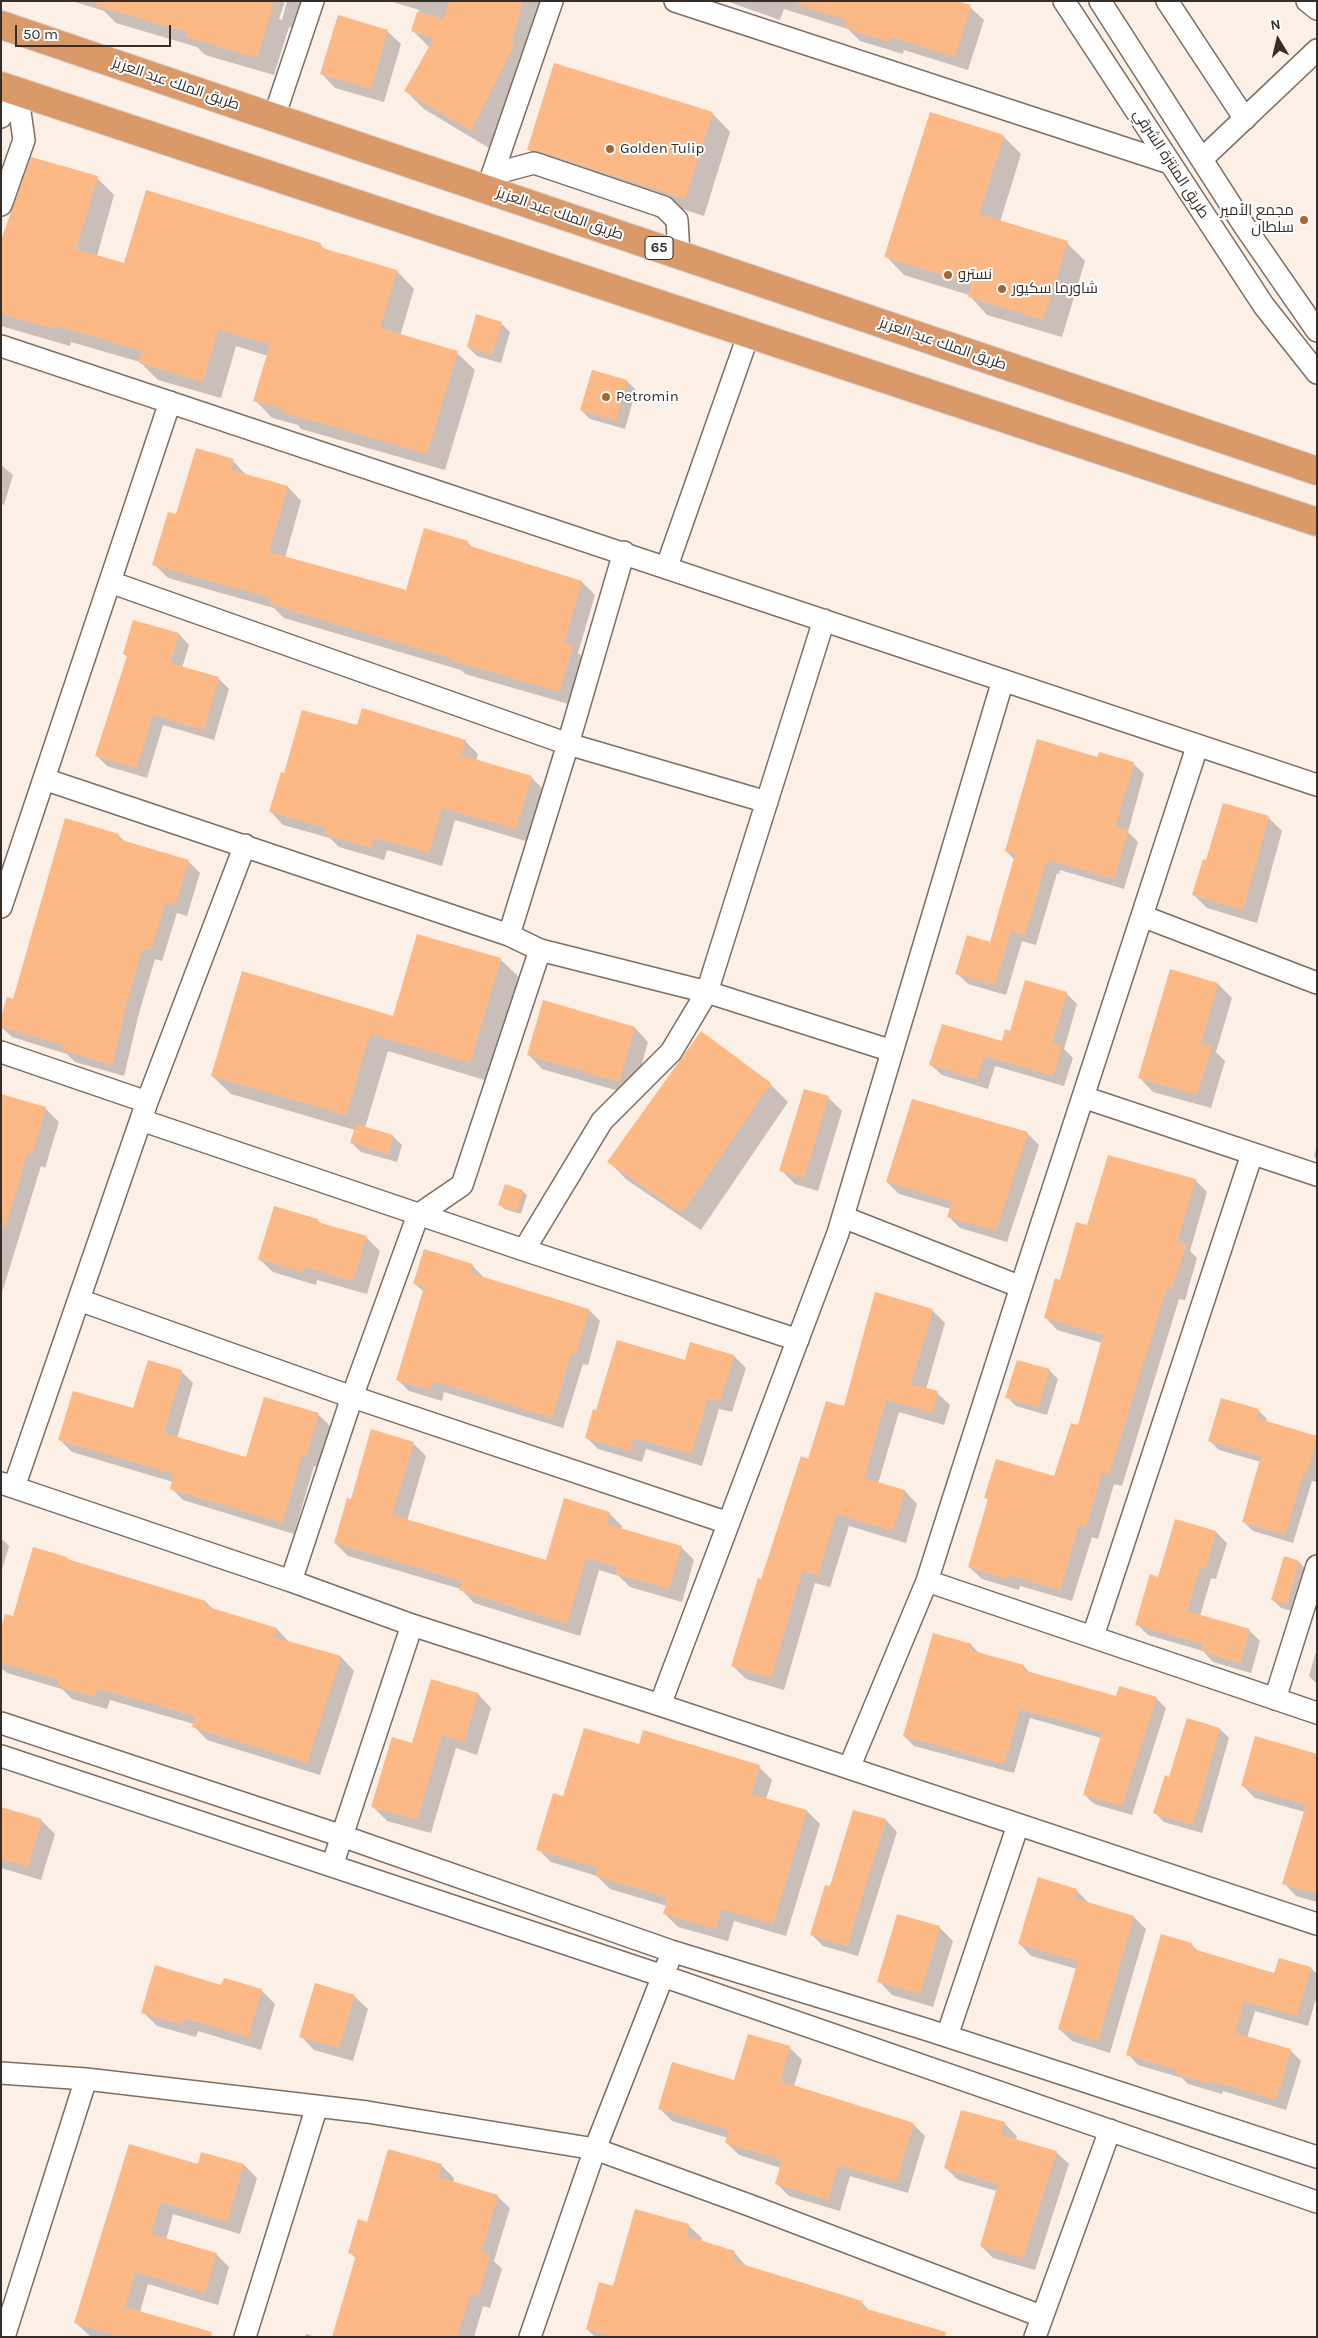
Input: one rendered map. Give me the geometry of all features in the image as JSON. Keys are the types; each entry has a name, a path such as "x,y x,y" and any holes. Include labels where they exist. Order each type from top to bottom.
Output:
{"highway":[{"name":"طريق الملك عبد العزيز","path":"1,25 274,117 490,182 679,254 1317,471"},
{"path":"9,88 1317,522"}],"street":[{"path":"274,117 312,1"},
{"path":"490,182 552,1"},
{"path":"675,1 1170,163"},
{"name":"طريق المنتزة الشرقي","path":"1064,1 1264,306 1317,373"},
{"path":"1100,1 1245,227 1317,331"},
{"path":"1167,1 1245,119"},
{"path":"1307,1 1317,9"},
{"path":"1202,159 1317,50"},
{"path":"1,116 9,88"},
{"path":"1,205 24,140 9,88"},
{"path":"490,182 534,163 664,207 677,220 679,254"},
{"path":"667,566 749,333"},
{"path":"1,346 667,566 1198,747 1317,785"},
{"path":"1,907 170,402"},
{"path":"509,934 568,744 624,552"},
{"path":"110,582 568,744 767,802"},
{"path":"524,1250 602,1121 671,1052 707,992 824,620"},
{"path":"660,1705 843,1217 1003,680"},
{"path":"849,1768 927,1581 1198,747"},
{"path":"44,778 509,934 540,950 707,992 892,1051"},
{"path":"245,845 144,1111 78,1300 7,1485 291,1581 412,1625 660,1705 1317,1924"},
{"path":"1142,916 1317,983"},
{"path":"291,1581 352,1396 418,1215 462,1185 540,950"},
{"path":"1,1052 144,1111 418,1215 798,1340"},
{"path":"1083,1097 1317,1175"},
{"path":"1093,1636 1252,1154"},
{"path":"843,1217 1021,1287"},
{"path":"78,1300 352,1396 728,1523"},
{"path":"1275,1699 1317,1566"},
{"path":"927,1581 1317,1713"},
{"path":"332,1866 412,1625"},
{"path":"1,1723 342,1836 672,1951 946,2036 1317,2157"},
{"path":"1,1756 663,1976 1317,2202"},
{"path":"946,2036 1018,1825"},
{"path":"530,2337 595,2149 672,1951"},
{"path":"1,2073 86,2079 367,2112 595,2149 749,2205 1041,2316"},
{"path":"4,2337 86,2079"},
{"path":"245,2337 318,2106"},
{"path":"1035,2337 1041,2316 1110,2130"}],"building":[{"path":"97,1 274,1 257,58 186,37 187,32 96,6"},
{"path":"449,1 523,1 511,42 515,43 471,131 404,91 434,38 411,31 417,12 444,19"},
{"path":"799,1 957,1 971,5 955,57 890,37 889,42 844,28 847,20 798,5"},
{"path":"338,15 388,30 371,89 320,74"},
{"path":"554,63 713,112 685,199 538,151 527,150"},
{"path":"930,112 1004,135 979,214 1068,241 1043,320 968,297 972,284 884,257"},
{"path":"31,157 98,176 76,249 124,263 146,190 321,243 319,247 397,270 380,328 458,351 427,454 282,412 283,409 253,401 270,344 218,330 203,382 139,363 142,351 54,325 53,329 1,314 1,240"},
{"path":"476,314 502,322 492,355 467,347"},
{"path":"592,370 627,380 616,421 580,410"},
{"path":"196,448 234,459 231,470 288,486 269,552 406,590 424,528 468,541 467,545 582,581 564,643 573,646 559,692 269,604 271,598 152,565 168,512 176,514"},
{"path":"133,620 179,633 170,663 219,677 204,730 152,715 137,768 95,756 127,656 123,654"},
{"path":"362,708 466,740 461,755 532,776 516,829 442,808 429,853 374,838 371,848 324,834 326,828 269,812 281,772 284,773 302,710 357,725"},
{"path":"1037,739 1097,757 1099,752 1134,762 1115,827 1128,830 1114,879 1049,860 1048,864 1046,863 1025,935 1011,931 995,985 955,974 967,935 990,942 1015,854 1005,851"},
{"path":"1223,803 1269,816 1243,910 1192,895 1203,859 1206,860"},
{"path":"65,818 119,834 118,839 189,860 175,905 165,902 151,950 143,948 127,1001 112,1065 62,1050 63,1045 1,1027 1,1017 7,997 13,999"},
{"path":"417,934 501,958 470,1063 370,1034 346,1115 211,1076 242,971 393,1016"},
{"path":"1170,969 1218,983 1201,1043 1212,1046 1197,1095 1138,1078"},
{"path":"1025,980 1067,992 1052,1043 1062,1046 1053,1076 984,1056 977,1079 929,1065 942,1024 1002,1041 1005,1029 1010,1031"},
{"path":"543,1000 635,1027 619,1082 527,1055"},
{"path":"701,1031 771,1083 682,1213 607,1162"},
{"path":"804,1089 829,1096 804,1178 779,1171"},
{"path":"1,1094 46,1107 32,1155 27,1153 6,1226 1,1225"},
{"path":"912,1099 1028,1132 996,1231 947,1217 952,1202 886,1182"},
{"path":"356,1124 393,1135 388,1154 350,1143"},
{"path":"1108,1155 1196,1179 1177,1242 1186,1244 1172,1289 1167,1287 1109,1474 1102,1472 1086,1527 1079,1525 1060,1590 1008,1575 1007,1579 968,1567 988,1499 984,1498 996,1459 1054,1476 1071,1423 1078,1425 1103,1335 1044,1318 1055,1278 1060,1280 1076,1222 1087,1225"},
{"path":"505,1184 523,1190 517,1211 498,1205"},
{"path":"274,1206 318,1219 317,1222 367,1236 353,1281 304,1267 302,1272 258,1259"},
{"path":"424,1249 473,1264 470,1273 589,1309 576,1354 571,1353 552,1418 433,1381 430,1390 396,1380 424,1287 413,1284"},
{"path":"875,1292 933,1309 911,1384 938,1391 932,1413 886,1400 864,1478 905,1490 893,1531 836,1514 818,1575 802,1571 771,1678 731,1666 758,1578 761,1579 801,1456 808,1459 826,1401 844,1406"},
{"path":"617,1340 685,1360 690,1342 734,1355 720,1401 708,1398 691,1454 634,1438 630,1451 585,1438 593,1409 596,1410"},
{"path":"148,1360 182,1370 164,1433 246,1457 264,1397 319,1413 306,1456 302,1455 282,1523 170,1489 174,1474 58,1440 73,1391 133,1408"},
{"path":"1017,1360 1050,1369 1038,1407 1005,1398"},
{"path":"1221,1398 1259,1409 1256,1418 1317,1436 1307,1474 1303,1473 1285,1535 1242,1522 1261,1456 1208,1441"},
{"path":"371,1429 414,1442 392,1515 546,1560 564,1498 610,1512 606,1524 682,1546 669,1589 615,1574 617,1567 586,1558 567,1624 459,1590 462,1581 334,1543 347,1498 351,1499"},
{"path":"1175,1519 1216,1531 1205,1569 1200,1568 1187,1611 1250,1629 1240,1663 1201,1651 1203,1644 1135,1625 1150,1574 1158,1577"},
{"path":"33,1547 206,1601 205,1606 277,1628 274,1637 341,1656 307,1763 192,1727 195,1716 97,1688 94,1697 57,1686 59,1680 1,1663 1,1628 5,1614 13,1616"},
{"path":"1284,1556 1299,1561 1287,1604 1271,1600"},
{"path":"933,1633 972,1644 970,1650 1024,1665 1023,1670 1116,1696 1119,1686 1157,1697 1122,1806 1083,1795 1102,1732 1020,1709 1004,1764 903,1736"},
{"path":"431,1679 478,1693 464,1742 442,1735 417,1820 371,1807 392,1737 412,1743"},
{"path":"1187,1718 1220,1728 1193,1825 1153,1813 1165,1775 1169,1777"},
{"path":"584,1728 639,1744 643,1730 760,1765 751,1794 807,1810 773,1924 721,1909 716,1929 663,1914 668,1898 596,1876 598,1868 536,1850 553,1793 563,1796"},
{"path":"1255,1736 1317,1754 1317,1894 1282,1884 1306,1805 1241,1786"},
{"path":"1,1807 42,1819 28,1867 1,1859"},
{"path":"853,1810 886,1819 847,1946 810,1935 825,1885 830,1886"},
{"path":"1038,1877 1077,1889 1074,1898 1134,1916 1098,2041 1058,2029 1078,1961 1018,1944"},
{"path":"897,1914 940,1926 920,1994 877,1982"},
{"path":"1161,1934 1192,1943 1190,1948 1274,1973 1279,1958 1311,1967 1297,2016 1244,2001 1235,2033 1291,2049 1276,2100 1212,2081 1211,2084 1176,2074 1177,2070 1126,2055"},
{"path":"155,1965 221,1985 224,1978 262,1989 248,2037 184,2018 182,2024 141,2013"},
{"path":"315,1983 355,1995 339,2048 299,2037"},
{"path":"748,2034 790,2046 780,2081 914,2123 896,2182 838,2165 828,2200 775,2184 782,2160 725,2143 729,2130 658,2109 672,2062 734,2080"},
{"path":"961,2110 1005,2122 1001,2135 1057,2151 1023,2258 980,2246 998,2184 944,2168"},
{"path":"129,2144 198,2164 201,2152 244,2164 227,2222 160,2202 151,2234 217,2253 205,2293 135,2272 125,2307 212,2332 211,2337 121,2337 74,2323"},
{"path":"388,2149 442,2164 438,2177 498,2195 481,2252 490,2255 478,2296 470,2294 457,2337 332,2337 356,2255 348,2253 358,2219 367,2222"},
{"path":"635,2209 689,2224 686,2236 735,2251 732,2261 862,2301 860,2307 946,2332 945,2337 612,2337 586,2329 599,2282 613,2286"}],"place":[{"name":"Golden Tulip","path":"610,149"},
{"name":"مجمع الأمير سلطان","path":"1304,220"},
{"name":"نسترو","path":"948,275"},
{"name":"شاورما سكيور","path":"1002,289"},
{"name":"Petromin","path":"606,397"}]}
